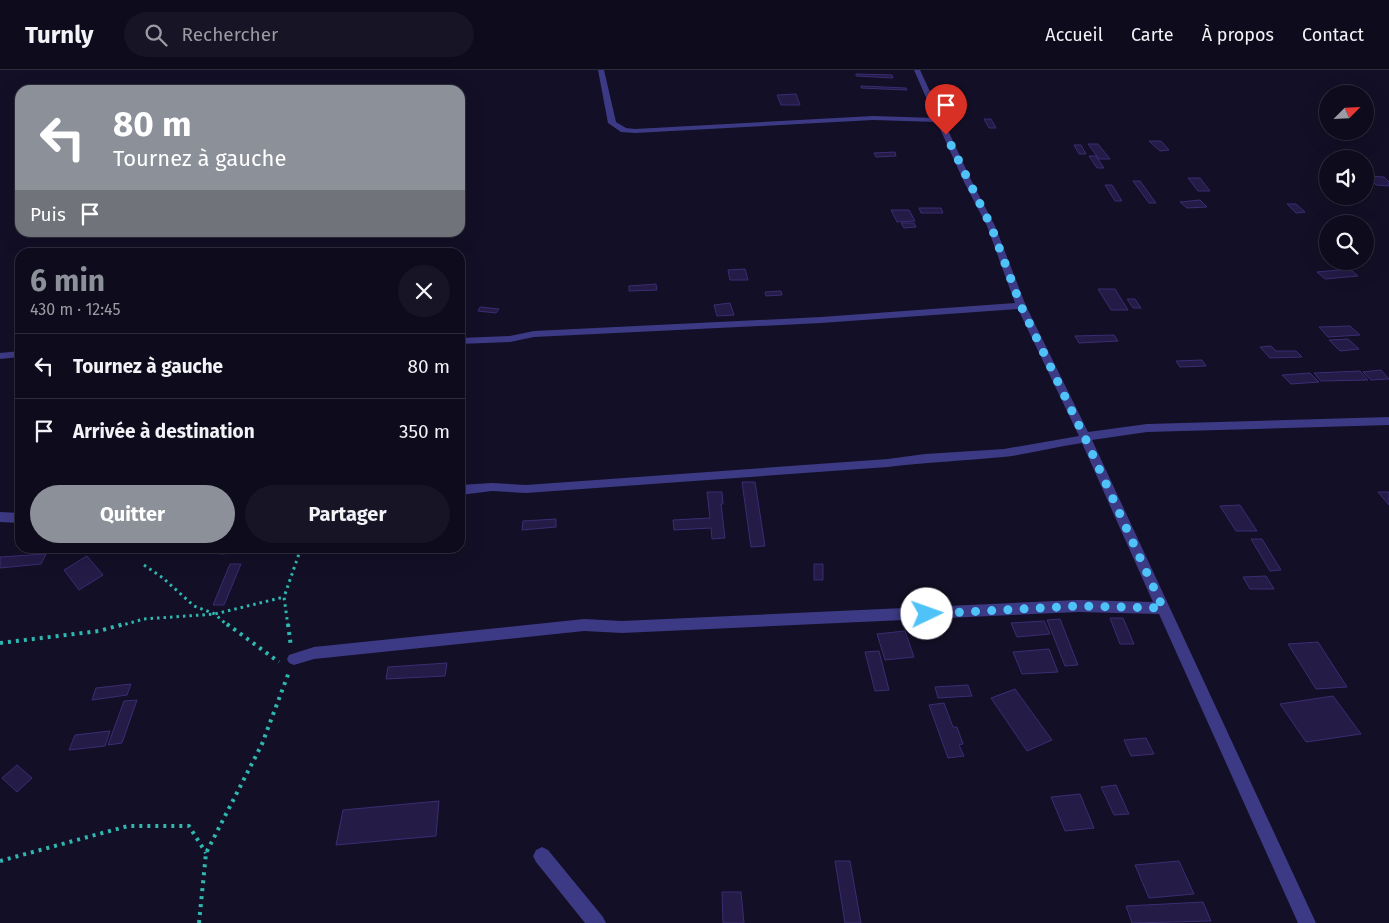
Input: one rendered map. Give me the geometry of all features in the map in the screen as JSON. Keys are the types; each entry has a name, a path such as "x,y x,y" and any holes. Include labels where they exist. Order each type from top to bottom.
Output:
{"street":[{"path":"601,70 612,124 624,130 679,129 874,118 939,120"},
{"path":"917,70 968,182 991,226 1021,306 1086,440 1307,923"},
{"path":"465,341 510,339 534,334 821,320 1021,306"},
{"path":"0,356 15,354"},
{"path":"465,490 492,487 526,489 715,474 825,469 924,458 1004,453 1053,443 1086,440 1092,435 1147,428 1389,421"},
{"path":"0,517 15,518"},
{"path":"292,664 314,653 539,632 584,625 622,627 1078,606 1163,608"},
{"path":"542,856 597,923"}],"path":[{"path":"199,923 206,854 262,744 292,664 284,597 299,553"},
{"path":"144,565 163,578 194,606 215,614 235,632 292,664"},
{"path":"0,642 100,632 144,619 215,614 284,597"},
{"path":"0,861 128,826 189,826 206,854"}],"building":[{"path":"856,74 892,75 893,78 856,76"},
{"path":"861,86 906,88 907,90 861,88"},
{"path":"796,94 800,105 781,105 777,95"},
{"path":"984,119 991,119 996,128 989,128"},
{"path":"1149,141 1161,141 1169,150 1160,151"},
{"path":"1088,144 1098,144 1110,159 1099,159"},
{"path":"1074,145 1081,145 1086,154 1079,154"},
{"path":"895,152 896,156 876,157 874,153"},
{"path":"1089,156 1096,156 1104,168 1097,168"},
{"path":"1374,176 1384,177 1389,182 1389,186 1376,185"},
{"path":"1188,178 1200,178 1210,191 1198,191"},
{"path":"1133,181 1140,181 1156,203 1149,203"},
{"path":"1105,185 1112,185 1122,201 1115,201"},
{"path":"1200,200 1207,207 1187,208 1180,202"},
{"path":"1287,204 1296,204 1305,212 1296,213"},
{"path":"919,208 941,208 943,213 921,213"},
{"path":"891,210 909,210 915,221 897,222"},
{"path":"901,223 914,223 916,227 904,228"},
{"path":"745,269 748,280 730,280 728,270"},
{"path":"1351,270 1358,276 1325,279 1317,272"},
{"path":"656,284 657,290 629,291 629,286"},
{"path":"1098,289 1115,289 1128,310 1111,310"},
{"path":"781,291 782,295 766,296 765,292"},
{"path":"1127,299 1135,299 1141,308 1133,308"},
{"path":"730,303 734,315 717,316 714,305"},
{"path":"480,307 499,309 496,313 478,311"},
{"path":"1350,326 1360,335 1328,337 1319,327"},
{"path":"1114,335 1118,341 1079,343 1075,336"},
{"path":"1348,339 1359,349 1340,351 1329,340"},
{"path":"1271,346 1276,351 1296,351 1302,357 1270,358 1260,347"},
{"path":"1202,360 1206,366 1180,367 1176,361"},
{"path":"1381,370 1389,379 1371,380 1363,372"},
{"path":"1360,371 1368,380 1321,381 1314,373"},
{"path":"1310,373 1319,382 1291,384 1282,375"},
{"path":"742,482 755,482 765,546 751,547"},
{"path":"707,492 722,492 723,504 721,504 725,538 712,539 711,528 674,530 673,520 710,518"},
{"path":"1378,492 1389,492 1389,505"},
{"path":"1240,505 1257,531 1236,531 1220,506"},
{"path":"556,519 556,527 522,530 523,521"},
{"path":"1251,539 1262,539 1281,570 1270,571"},
{"path":"46,554 41,564 0,568 0,557"},
{"path":"87,556 103,575 79,590 64,570"},
{"path":"230,564 241,564 224,605 213,605"},
{"path":"814,564 823,564 823,580 814,580"},
{"path":"1266,576 1274,589 1250,589 1243,577"},
{"path":"1110,618 1123,618 1134,644 1120,644"},
{"path":"1060,619 1078,665 1065,666 1047,620"},
{"path":"1044,621 1050,634 1017,637 1011,623"},
{"path":"905,631 914,657 885,660 877,634"},
{"path":"1318,642 1347,687 1316,689 1288,644"},
{"path":"1049,649 1058,672 1022,674 1013,652"},
{"path":"879,651 889,690 875,691 865,652"},
{"path":"447,663 445,676 386,679 388,667"},
{"path":"131,684 127,695 92,700 96,688"},
{"path":"968,685 972,696 938,698 935,687"},
{"path":"1015,689 1052,740 1027,751 991,698"},
{"path":"1333,696 1361,734 1306,742 1280,704"},
{"path":"137,700 122,743 108,745 124,701"},
{"path":"944,703 953,727 957,727 963,744 959,745 964,756 948,758 929,705"},
{"path":"110,731 105,746 69,750 75,735"},
{"path":"1146,738 1154,754 1131,756 1124,740"},
{"path":"17,765 32,778 17,792 2,778"},
{"path":"1116,785 1129,814 1114,815 1101,787"},
{"path":"1080,794 1094,828 1065,831 1051,797"},
{"path":"439,801 436,836 336,845 343,810"},
{"path":"835,861 850,861 861,923 845,923"},
{"path":"1179,861 1194,894 1149,898 1135,865"},
{"path":"722,892 741,892 744,923 723,923"},
{"path":"1203,902 1211,921 1132,923 1126,906"}],"route":[{"path":"927,614 1078,606 1163,608 1086,440 1021,306 991,226 946,135"}]}
